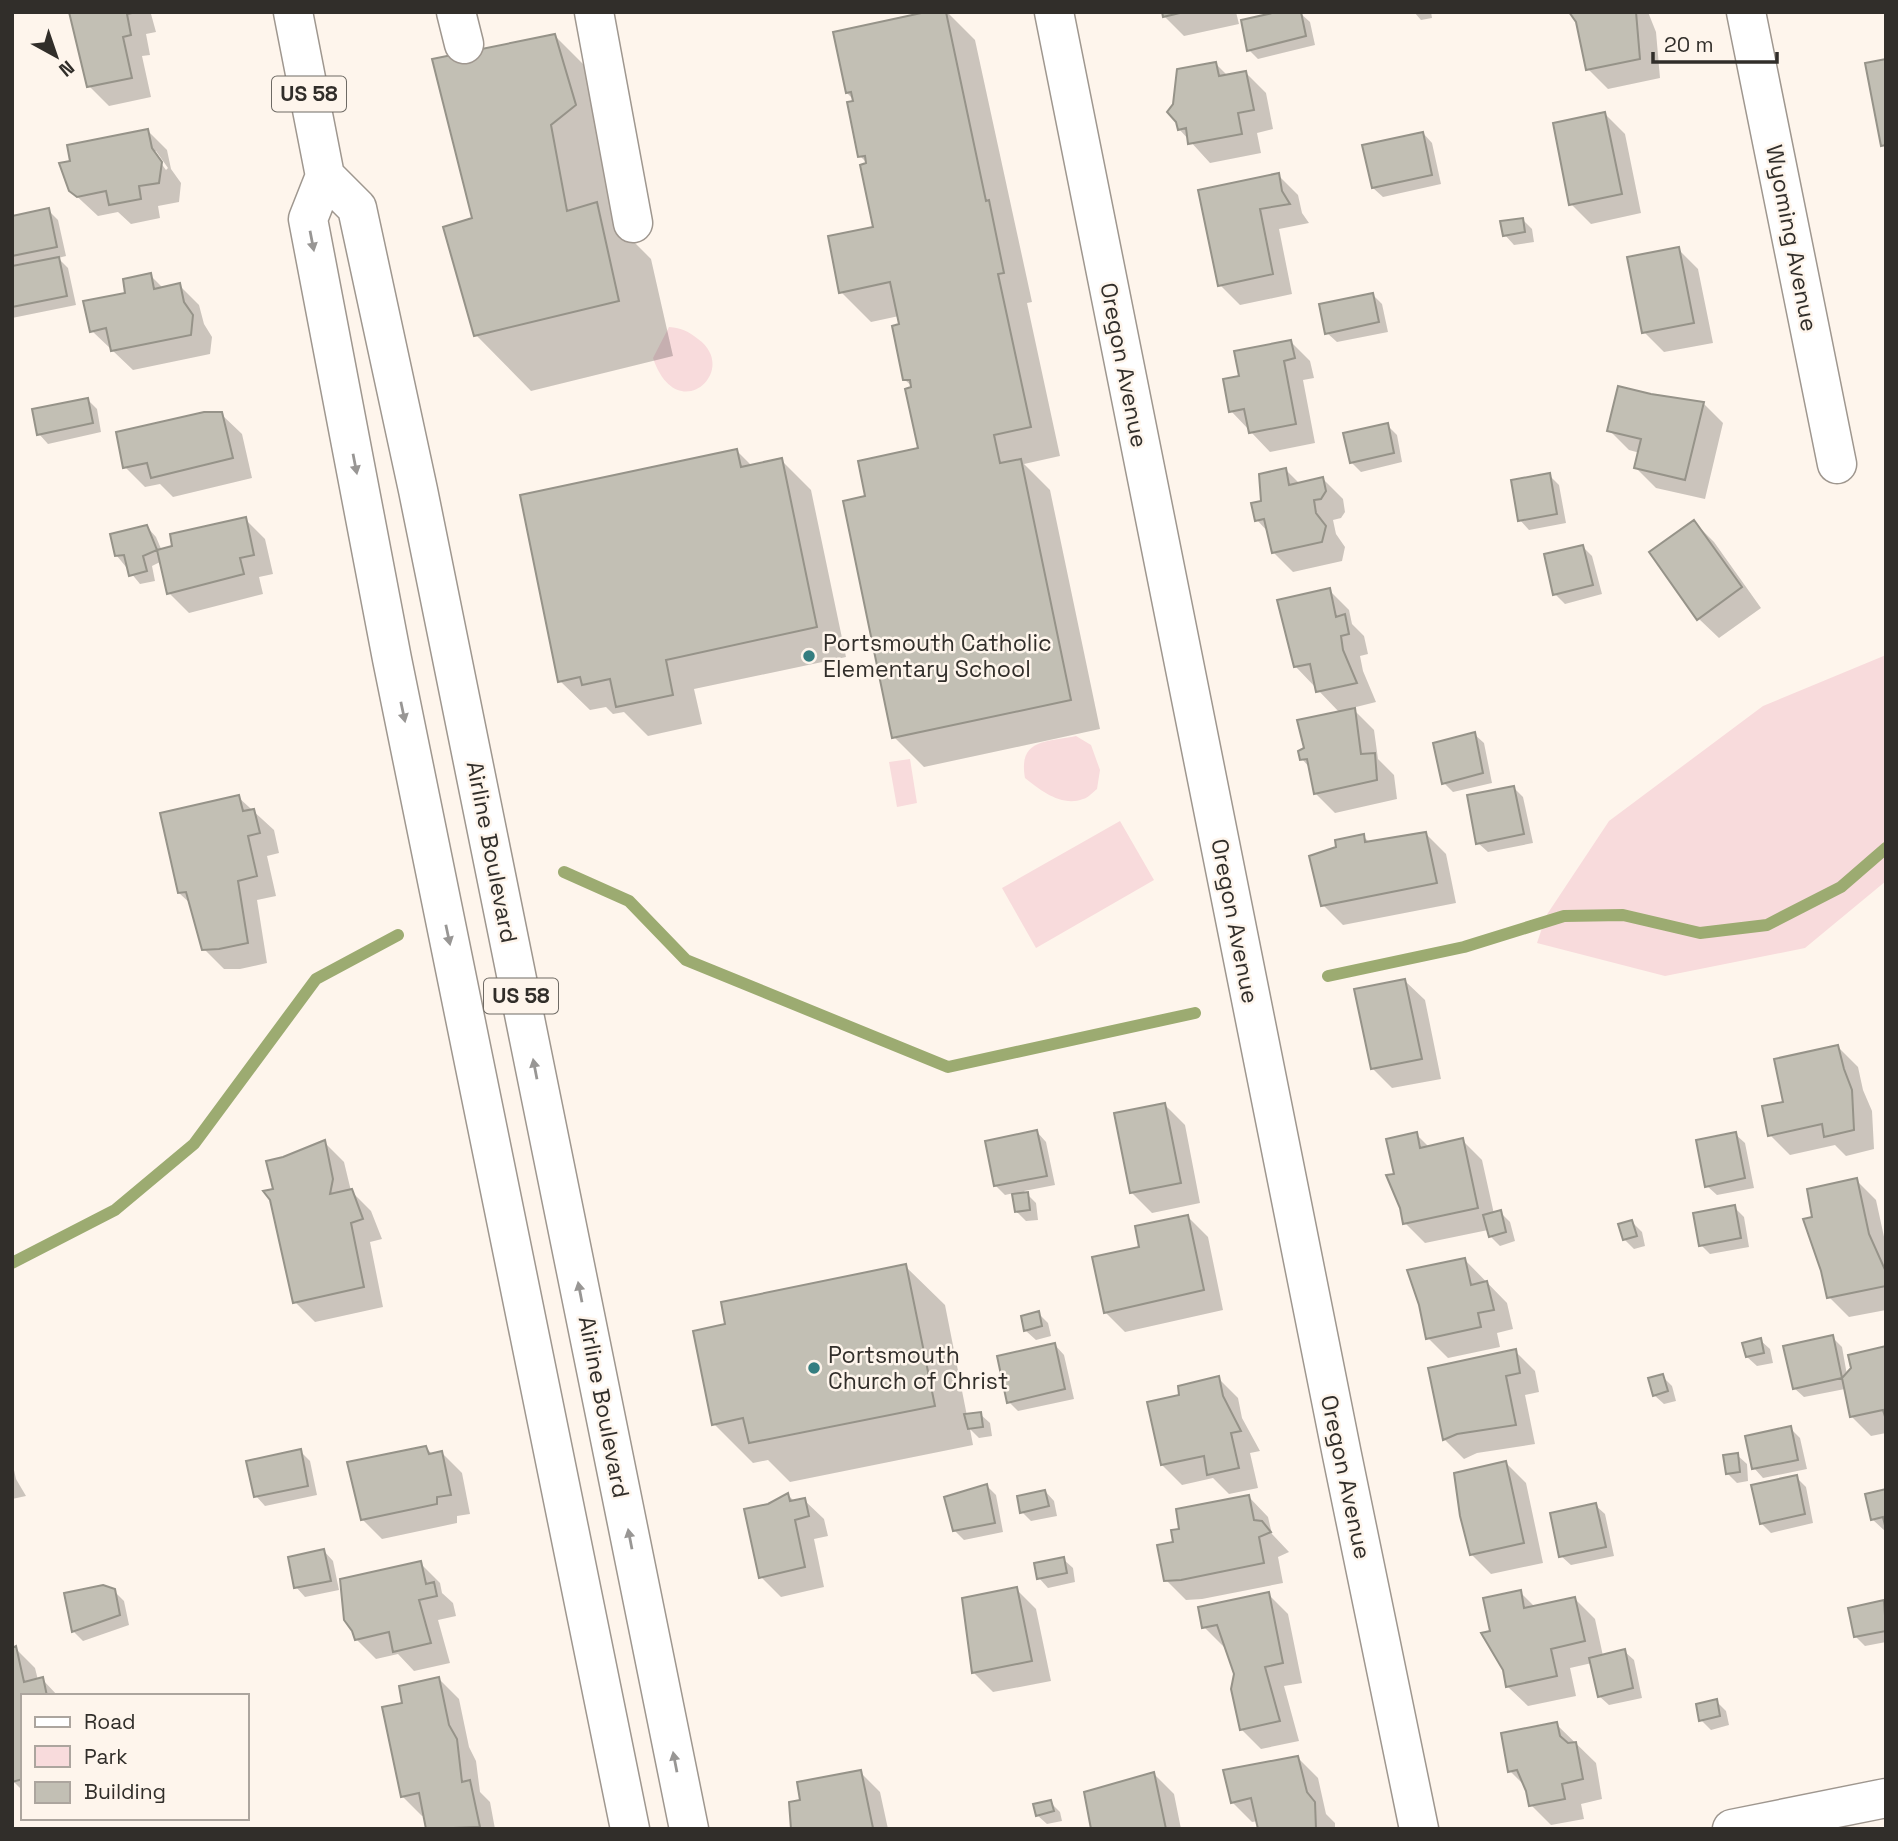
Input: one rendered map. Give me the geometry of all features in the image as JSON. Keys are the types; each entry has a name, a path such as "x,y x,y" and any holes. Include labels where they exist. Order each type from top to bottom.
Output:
{"main road":[{"name":"US 58","path":"293,12 325,176 308,219 392,659 630,1829"},
{"path":"594,12 633,222"},
{"name":"Oregon Avenue","path":"1054,12 1419,1829"},
{"name":"Wyoming Avenue","path":"1746,12 1838,464"},
{"name":"Airline Boulevard","path":"325,176 357,208 450,648 689,1829"},
{"path":"392,659 450,648"},
{"path":"1732,1829 1886,1798"}],"green space":[{"path":"669,327 691,334 709,352 712,365 709,377 701,387 689,391 676,389 664,379 653,358"},
{"path":"1886,655 1886,881 1805,948 1665,976 1537,943 1546,916 1609,821 1763,706"},
{"path":"1076,736 1091,745 1100,770 1097,789 1090,795 1067,801 1045,792 1025,778 1024,765 1030,749 1045,742"},
{"path":"910,759 917,803 897,807 889,762"},
{"path":"1120,821 1154,880 1036,948 1002,888"}],"building":[{"path":"69,12 137,12 127,14 131,35 123,37 132,78 87,87"},
{"path":"926,12 946,12 986,201 989,200 1004,273 998,274 1031,427 994,435 1000,463 1021,459 1071,700 892,738 843,501 865,496 858,461 918,448 905,389 911,387 910,380 903,380 892,326 899,324 890,282 839,293 828,236 873,227 860,165 866,163 865,156 858,157 847,102 853,101 851,92 846,93 833,32"},
{"path":"1162,12 1184,12 1163,17"},
{"path":"1277,12 1301,12 1306,36 1247,51 1241,20"},
{"path":"1569,12 1636,12 1640,59 1586,70 1576,22"},
{"path":"555,34 576,105 551,125 567,211 597,202 619,301 474,336 443,227 472,218 432,59"},
{"path":"1886,59 1886,145 1881,146 1865,63"},
{"path":"1216,62 1219,76 1246,71 1254,110 1238,113 1242,134 1188,144 1186,128 1178,130 1176,122 1167,112 1173,104 1177,69"},
{"path":"1605,112 1622,194 1569,205 1553,123"},
{"path":"148,129 152,148 162,162 159,183 139,186 141,199 109,205 106,191 77,197 69,191 59,163 70,161 67,145"},
{"path":"1423,132 1432,175 1372,188 1362,145"},
{"path":"1279,173 1282,191 1290,204 1260,209 1273,274 1218,286 1198,190"},
{"path":"49,208 57,247 12,256 12,216"},
{"path":"1523,218 1525,232 1503,236 1500,221"},
{"path":"1679,247 1694,323 1642,333 1627,257"},
{"path":"59,257 67,296 12,307 12,266"},
{"path":"151,273 154,289 180,283 184,302 193,315 191,335 111,351 106,328 90,332 83,301 125,293 123,279"},
{"path":"1373,293 1379,322 1325,334 1319,304"},
{"path":"1291,340 1295,358 1284,361 1296,424 1249,433 1244,409 1229,412 1223,379 1239,376 1234,351"},
{"path":"1618,386 1704,402 1685,480 1634,468 1641,439 1607,431"},
{"path":"88,398 93,423 37,435 32,409"},
{"path":"204,412 222,412 233,458 151,478 147,463 123,468 116,432"},
{"path":"1388,423 1394,453 1350,463 1343,433"},
{"path":"737,449 741,467 782,458 817,627 666,660 673,695 616,707 610,679 582,685 580,677 558,682 520,495"},
{"path":"1286,468 1289,485 1323,477 1326,491 1321,499 1314,500 1316,513 1326,526 1322,542 1272,553 1264,519 1255,521 1251,503 1261,501 1259,474"},
{"path":"1550,473 1557,514 1518,521 1511,480"},
{"path":"246,517 254,555 240,558 244,574 167,594 157,550 172,546 170,534"},
{"path":"1694,520 1742,587 1697,620 1649,552"},
{"path":"147,525 157,550 143,556 147,571 129,576 124,555 115,556 110,534"},
{"path":"1583,545 1593,585 1553,595 1544,554"},
{"path":"1330,588 1336,617 1345,614 1349,634 1341,636 1343,650 1357,683 1316,692 1310,664 1294,667 1277,600"},
{"path":"1355,708 1361,754 1375,753 1377,780 1314,794 1307,759 1300,760 1298,751 1304,748 1297,720"},
{"path":"1475,732 1483,773 1442,784 1433,743"},
{"path":"1514,786 1524,834 1476,844 1467,795"},
{"path":"239,795 243,811 254,809 260,833 248,836 257,876 238,881 248,943 202,950 186,892 178,893 160,813"},
{"path":"1426,832 1437,883 1321,906 1309,856 1336,847 1335,840 1364,834 1365,842"},
{"path":"1405,979 1422,1059 1371,1069 1354,989"},
{"path":"1838,1045 1852,1090 1854,1130 1824,1137 1822,1124 1768,1136 1762,1106 1783,1102 1774,1059"},
{"path":"1165,1103 1181,1183 1130,1193 1114,1113"},
{"path":"1037,1130 1047,1176 994,1186 985,1141"},
{"path":"1417,1132 1420,1148 1463,1138 1478,1208 1403,1224 1400,1208 1386,1175 1394,1174 1386,1139"},
{"path":"1736,1132 1745,1178 1705,1187 1696,1140"},
{"path":"325,1140 333,1179 330,1194 352,1189 363,1219 351,1223 364,1287 293,1303 270,1200 263,1191 273,1189 266,1161"},
{"path":"1857,1178 1869,1234 1886,1272 1886,1286 1827,1298 1821,1271 1803,1219 1812,1217 1807,1189"},
{"path":"1028,1192 1030,1210 1015,1212 1012,1194"},
{"path":"1735,1205 1741,1238 1699,1246 1693,1213"},
{"path":"1501,1210 1506,1232 1489,1237 1483,1215"},
{"path":"1188,1215 1204,1290 1104,1313 1092,1257 1139,1247 1135,1226"},
{"path":"1632,1220 1637,1236 1623,1240 1618,1224"},
{"path":"1465,1258 1471,1285 1487,1281 1494,1310 1478,1313 1481,1327 1426,1339 1419,1305 1407,1270"},
{"name":"Portsmouth Church of Christ","path":"906,1264 935,1406 749,1443 743,1418 712,1425 693,1331 725,1324 721,1302"},
{"path":"1039,1311 1042,1326 1024,1331 1021,1316"},
{"path":"1833,1335 1842,1378 1793,1389 1783,1346"},
{"path":"1761,1338 1764,1353 1746,1357 1742,1343"},
{"path":"1055,1343 1065,1389 1007,1403 997,1356"},
{"path":"1886,1346 1886,1420 1883,1410 1850,1417 1842,1378 1851,1368 1848,1355"},
{"path":"1516,1349 1520,1373 1506,1376 1516,1425 1457,1434 1443,1440 1428,1368"},
{"path":"1663,1374 1668,1391 1653,1396 1648,1378"},
{"path":"1219,1376 1223,1396 1241,1431 1231,1433 1239,1468 1207,1475 1204,1456 1161,1465 1147,1402 1179,1395 1178,1386"},
{"path":"981,1412 983,1427 968,1429 964,1414"},
{"path":"1791,1426 1798,1460 1752,1469 1745,1436"},
{"path":"426,1446 429,1454 442,1451 451,1495 437,1497 437,1504 361,1520 347,1462"},
{"path":"301,1449 308,1486 254,1497 246,1461"},
{"path":"1738,1453 1740,1472 1726,1474 1723,1455"},
{"path":"1506,1461 1524,1543 1470,1555 1460,1516 1454,1473"},
{"path":"1797,1475 1805,1514 1760,1524 1751,1485"},
{"path":"987,1484 995,1523 953,1531 944,1497"},
{"path":"1886,1489 1886,1530 1883,1517 1871,1520 1865,1494"},
{"path":"1045,1490 1049,1506 1020,1513 1017,1496"},
{"path":"788,1493 790,1501 805,1498 809,1516 795,1520 805,1567 759,1578 744,1509 768,1504"},
{"path":"1249,1495 1254,1520 1262,1521 1271,1532 1259,1537 1264,1563 1164,1581 1157,1545 1173,1542 1171,1530 1179,1529 1176,1509"},
{"path":"1596,1503 1606,1547 1559,1557 1550,1513"},
{"path":"324,1549 331,1581 294,1588 288,1557"},
{"path":"1064,1557 1067,1573 1037,1579 1034,1563"},
{"path":"421,1561 426,1584 434,1582 437,1596 419,1600 431,1643 393,1652 389,1632 355,1640 344,1620 340,1579"},
{"path":"103,1585 115,1589 120,1615 72,1632 64,1593"},
{"path":"1017,1587 1032,1661 972,1673 962,1598"},
{"path":"1521,1590 1524,1608 1575,1597 1585,1641 1551,1649 1557,1676 1506,1687 1503,1670 1481,1633 1490,1631 1483,1598"},
{"path":"1269,1592 1283,1663 1265,1667 1280,1721 1240,1730 1231,1689 1234,1674 1217,1625 1202,1628 1198,1607"},
{"path":"1884,1600 1886,1631 1854,1637 1848,1608"},
{"path":"16,1646 24,1682 43,1677 47,1694 21,1694 21,1780 12,1782 12,1648"},
{"path":"1625,1649 1633,1688 1598,1697 1589,1658"},
{"path":"439,1677 449,1725 457,1739 462,1782 470,1780 480,1827 426,1829 419,1793 401,1797 382,1707 402,1703 399,1686"},
{"path":"1717,1699 1720,1716 1699,1721 1696,1704"},
{"path":"1557,1722 1560,1736 1568,1743 1576,1742 1583,1779 1562,1784 1565,1799 1529,1806 1517,1770 1508,1772 1501,1733"},
{"path":"1298,1756 1307,1792 1315,1802 1316,1829 1258,1829 1251,1798 1231,1803 1223,1770"},
{"path":"861,1770 873,1828 791,1829 789,1802 800,1800 797,1782"},
{"path":"1154,1772 1166,1829 1091,1829 1084,1792"},
{"path":"1051,1800 1054,1811 1036,1816 1033,1804"}],"waterway":[{"path":"1328,976 1464,947 1564,916 1623,915 1700,933 1767,925 1841,887 1886,848"},
{"path":"564,872 629,901 686,960 948,1067 1195,1013"},
{"path":"12,1263 115,1210 194,1144 316,979 398,935"}],"place":[{"name":"Portsmouth Catholic Elementary School","path":"809,656"},
{"name":"Portsmouth Church of Christ","path":"814,1368"}]}
